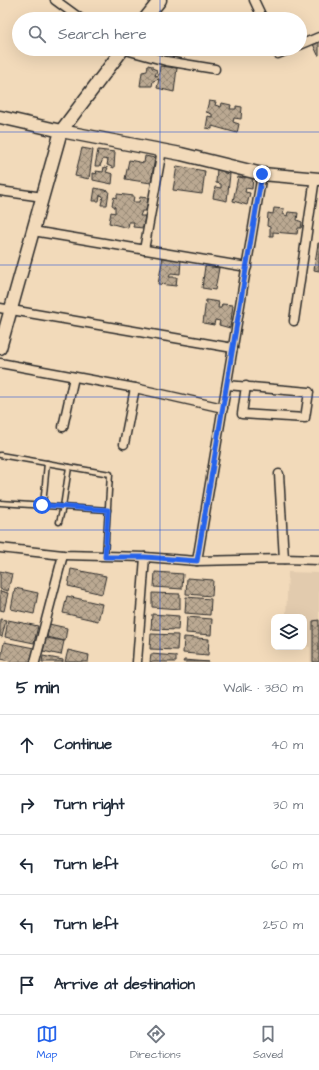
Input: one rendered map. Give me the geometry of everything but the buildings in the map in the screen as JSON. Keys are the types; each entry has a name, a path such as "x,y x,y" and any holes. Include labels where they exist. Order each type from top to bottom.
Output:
{"street":[{"path":"55,0 71,12"},
{"path":"151,12 160,0"},
{"path":"254,0 260,12"},
{"path":"307,42 319,37"},
{"path":"0,348 6,309 33,231 61,131 118,56"},
{"path":"148,56 166,61 215,69"},
{"path":"0,117 61,131 162,150 262,174 317,179 294,321"},
{"path":"144,250 162,150"},
{"path":"197,561 262,174"},
{"path":"0,191 43,197"},
{"path":"33,231 247,267"},
{"path":"6,309 233,348"},
{"path":"0,363 135,388 223,408"},
{"path":"63,427 74,377"},
{"path":"227,385 246,386 309,392 305,418 242,414 246,386"},
{"path":"124,444 135,388"},
{"path":"279,474 284,559"},
{"path":"0,548 63,555 145,557 197,561 284,559 319,560"},
{"path":"35,662 63,555"},
{"path":"137,662 145,557"}],"lane":[{"path":"0,455 110,474 105,557"},
{"path":"42,505 47,463"},
{"path":"59,522 63,507 69,467"},
{"path":"0,503 108,510"}],"shaded area":[{"path":"288,572 319,573 319,662 310,662 310,647 307,646 307,614 286,614"}],"route":[{"path":"42,505 108,510 105,557 145,557 197,561 262,174"}]}
